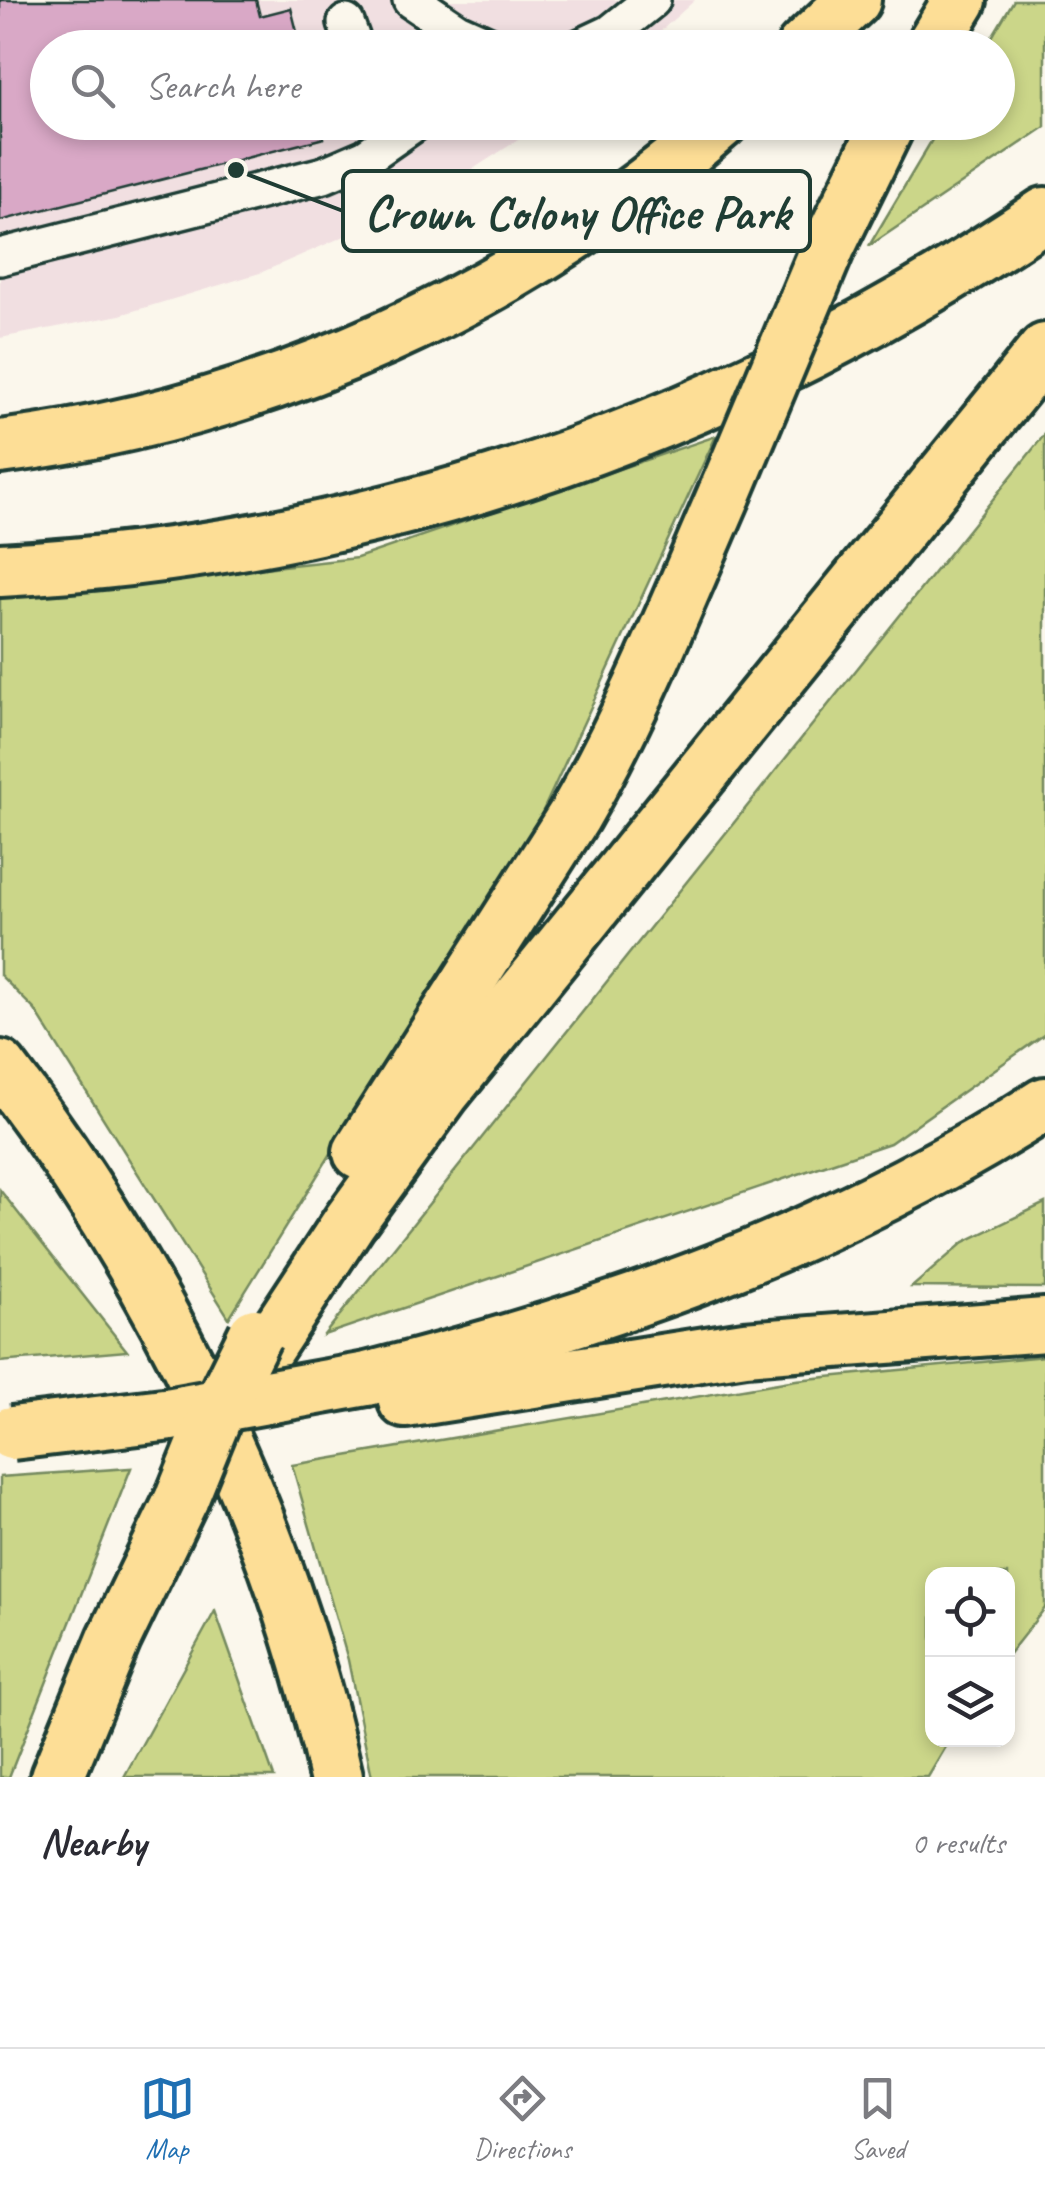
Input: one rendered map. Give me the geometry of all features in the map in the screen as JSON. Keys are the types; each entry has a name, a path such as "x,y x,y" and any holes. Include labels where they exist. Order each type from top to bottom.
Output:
{"highway":[{"path":"822,30 854,0"},
{"path":"942,30 960,0"},
{"path":"0,448 105,430 183,411 298,374 390,336 478,292 578,231 698,140"},
{"path":"58,1777 114,1638 182,1498 371,1135 598,774 648,674 829,245 880,140"},
{"path":"0,570 142,560 301,534 403,510 556,464 657,426 801,360 910,300 1045,214"},
{"path":"260,1342 443,1093 1045,350"},
{"path":"0,1067 123,1248 209,1409 271,1555 304,1656 336,1777"},
{"path":"370,1393 745,1262 924,1177 1045,1104"},
{"path":"6,1434 745,1348 1045,1326"}],"street":[{"path":"411,0 455,30"},
{"path":"614,30 645,2"},
{"path":"0,257 324,175 352,164 382,140"}],"shaded area":[{"path":"0,0 695,0 662,30 30,30 30,140 518,140 393,215 260,273 120,315 0,338"}],"green space":[{"path":"1014,0 1045,0 1045,127 869,246 932,140 1015,140 1015,30 996,30"},
{"path":"1045,434 1045,1034 890,1143 324,1335"},
{"path":"716,436 541,815 229,1318 35,1010 0,975 0,596 357,558"},
{"path":"0,1190 127,1351 0,1362"},
{"path":"1045,1203 1045,1288 912,1287 964,1242"},
{"path":"1045,1356 1045,1608 1015,1646 1015,1567 925,1567 925,1747 946,1747 928,1777 372,1777 348,1660 292,1465 796,1380"},
{"path":"131,1468 9,1777 0,1777 0,1477"},
{"path":"215,1611 274,1777 124,1777"}],"building":[{"path":"0,0 256,0 260,16 291,8 296,30 30,30 30,140 316,140 0,221"}],"place":[{"name":"Crown Colony Office Park","path":"236,170"}]}
